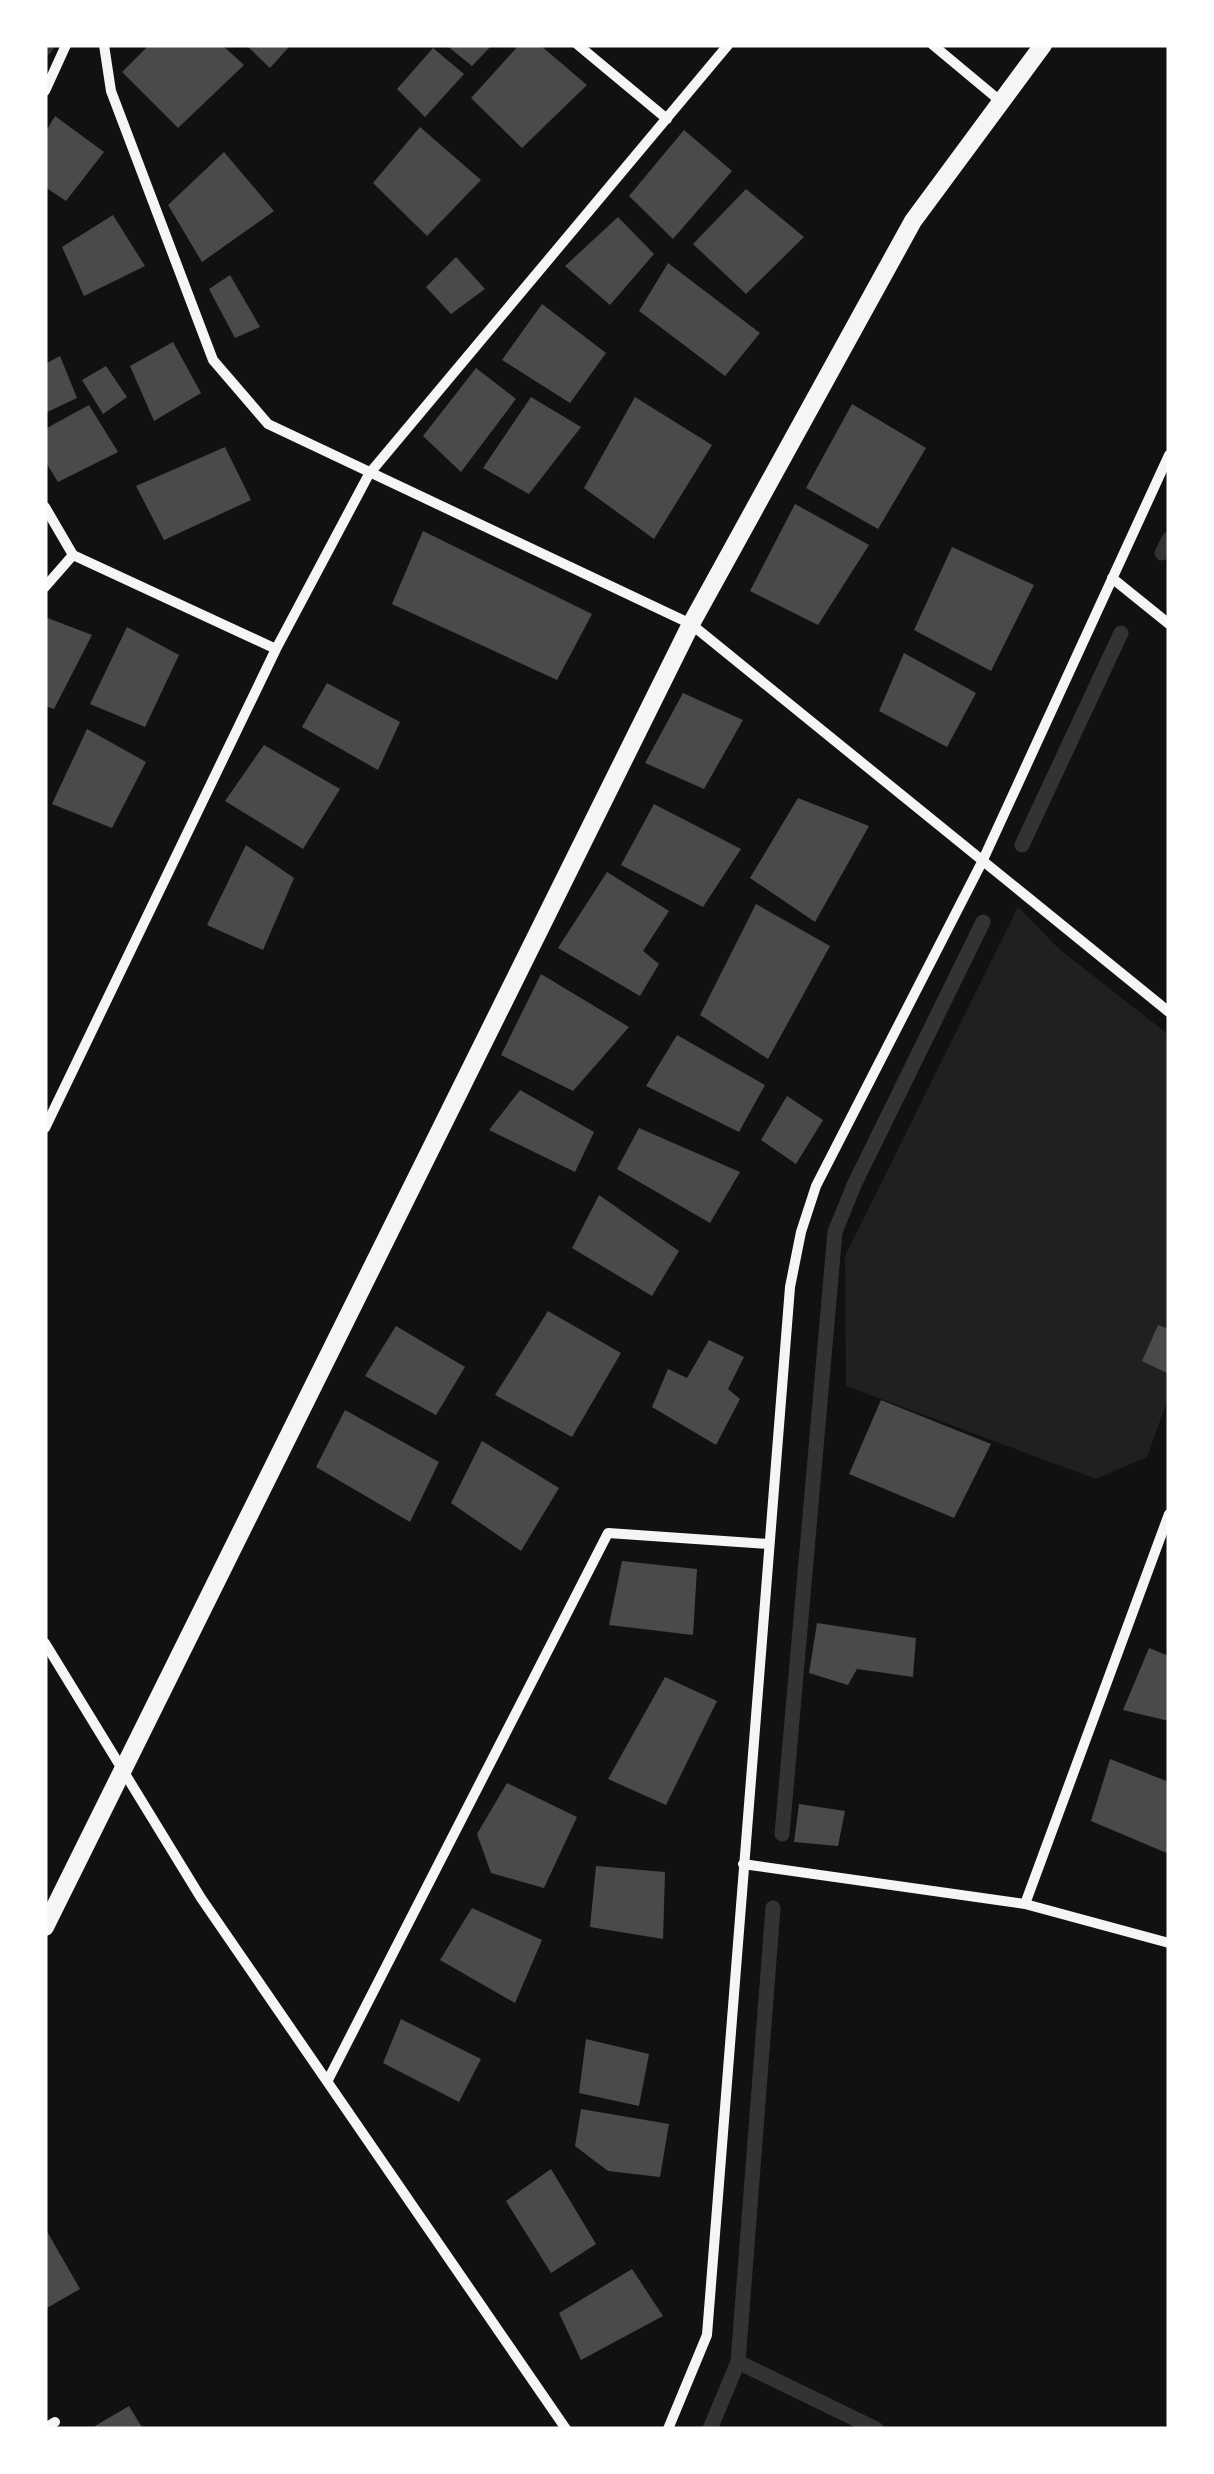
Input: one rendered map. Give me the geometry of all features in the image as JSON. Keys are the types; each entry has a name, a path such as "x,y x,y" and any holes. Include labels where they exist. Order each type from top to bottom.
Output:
{"street":[{"path":"45,91 66,45"},
{"path":"104,45 111,91 213,360 268,424 691,624 1169,1012"},
{"path":"578,45 667,119"},
{"path":"45,1128 276,649 369,474 728,45"},
{"path":"933,45 999,100"},
{"path":"45,1927 691,624 913,221 1043,45"},
{"path":"668,2429 707,2336 790,1288 800,1232 816,1186 982,862 1169,455"},
{"path":"45,507 73,555 276,649"},
{"path":"45,587 73,555"},
{"path":"1112,578 1169,624"},
{"path":"1025,1904 1169,1514"},
{"path":"328,2080 608,1533 769,1544"},
{"path":"45,1644 201,1898 566,2429"},
{"path":"743,1864 1025,1904 1169,1943"}],"shaded area":[{"path":"1018,907 1059,949 1169,1035 1169,1396 1147,1457 1096,1479 846,1386 845,1256"}],"building":[{"path":"149,45 222,45 244,65 178,128 122,72"},
{"path":"246,45 287,45 289,47 270,68"},
{"path":"446,45 492,45 472,66"},
{"path":"519,45 540,45 587,85 522,148 471,98"},
{"path":"433,48 464,74 425,117 397,89"},
{"path":"55,116 104,152 66,201 45,187 45,133"},
{"path":"420,127 481,180 427,236 373,183"},
{"path":"684,130 732,171 673,239 629,196"},
{"path":"224,152 274,211 202,262 168,205"},
{"path":"746,189 804,237 746,294 693,244"},
{"path":"113,215 145,266 84,296 62,247"},
{"path":"618,217 654,254 610,305 565,266"},
{"path":"456,257 485,289 451,314 426,287"},
{"path":"668,263 760,333 725,376 639,311"},
{"path":"230,275 260,327 235,338 209,289"},
{"path":"542,304 606,353 570,403 502,360"},
{"path":"173,342 201,393 154,421 130,366"},
{"path":"60,356 77,398 45,413 45,364"},
{"path":"106,366 127,397 103,414 82,380"},
{"path":"476,368 516,399 461,472 423,436"},
{"path":"531,397 581,427 529,494 483,468"},
{"path":"635,397 712,445 654,539 584,488"},
{"path":"852,404 926,448 878,529 806,488"},
{"path":"89,405 118,452 58,482 45,461 45,429"},
{"path":"225,447 251,500 164,540 136,486"},
{"path":"795,504 869,545 818,625 750,591"},
{"path":"423,531 592,614 557,680 392,604"},
{"path":"952,547 1034,585 991,671 914,630"},
{"path":"45,617 92,635 54,709 45,706"},
{"path":"127,627 179,655 145,727 90,704"},
{"path":"904,653 976,693 947,747 879,711"},
{"path":"327,683 400,722 378,770 302,727"},
{"path":"683,693 743,720 704,789 645,763"},
{"path":"87,729 146,762 112,828 52,804"},
{"path":"264,745 340,789 303,849 225,801"},
{"path":"798,798 869,826 815,922 750,878"},
{"path":"654,804 741,849 703,907 621,865"},
{"path":"246,845 294,878 263,950 207,925"},
{"path":"607,872 669,911 643,951 659,964 640,996 558,948"},
{"path":"756,904 830,946 768,1059 700,1015"},
{"path":"541,974 629,1027 573,1091 501,1055"},
{"path":"677,1035 765,1085 739,1132 646,1086"},
{"path":"520,1090 594,1132 575,1172 489,1130"},
{"path":"787,1096 823,1120 796,1164 761,1140"},
{"path":"639,1128 740,1172 710,1223 617,1169"},
{"path":"599,1195 679,1251 652,1296 572,1248"},
{"path":"548,1311 621,1353 572,1437 495,1395"},
{"path":"1158,1325 1169,1329 1169,1374 1142,1361"},
{"path":"396,1326 465,1367 436,1415 365,1376"},
{"path":"709,1340 744,1357 728,1389 740,1399 716,1445 652,1407 668,1369 687,1378"},
{"path":"881,1400 991,1444 954,1518 849,1474"},
{"path":"345,1410 439,1462 410,1522 316,1467"},
{"path":"482,1441 559,1488 521,1551 451,1503"},
{"path":"622,1561 697,1569 693,1635 609,1625"},
{"path":"817,1623 916,1638 913,1677 857,1669 848,1685 809,1673"},
{"path":"1149,1648 1169,1656 1169,1721 1123,1710"},
{"path":"665,1677 717,1701 666,1805 608,1779"},
{"path":"1110,1759 1169,1782 1169,1854 1091,1821"},
{"path":"507,1783 577,1817 544,1888 491,1873 477,1834"},
{"path":"799,1804 845,1811 838,1846 794,1842"},
{"path":"596,1866 665,1872 663,1939 590,1927"},
{"path":"472,1908 542,1940 515,2003 440,1960"},
{"path":"401,2019 481,2059 459,2102 383,2063"},
{"path":"586,2039 649,2054 639,2106 579,2093"},
{"path":"581,2109 669,2124 660,2177 608,2171 575,2146"},
{"path":"551,2169 596,2244 551,2273 506,2201"},
{"path":"45,2228 80,2289 45,2309"},
{"path":"632,2269 663,2316 581,2360 559,2313"},
{"path":"129,2406 143,2429 95,2426"}],"waterway":[{"path":"1162,553 1169,539"},
{"path":"1022,845 1121,633"},
{"path":"782,1834 835,1232 854,1185 983,922"},
{"path":"710,2429 738,2362 773,1908"},
{"path":"738,2362 876,2429"}]}
